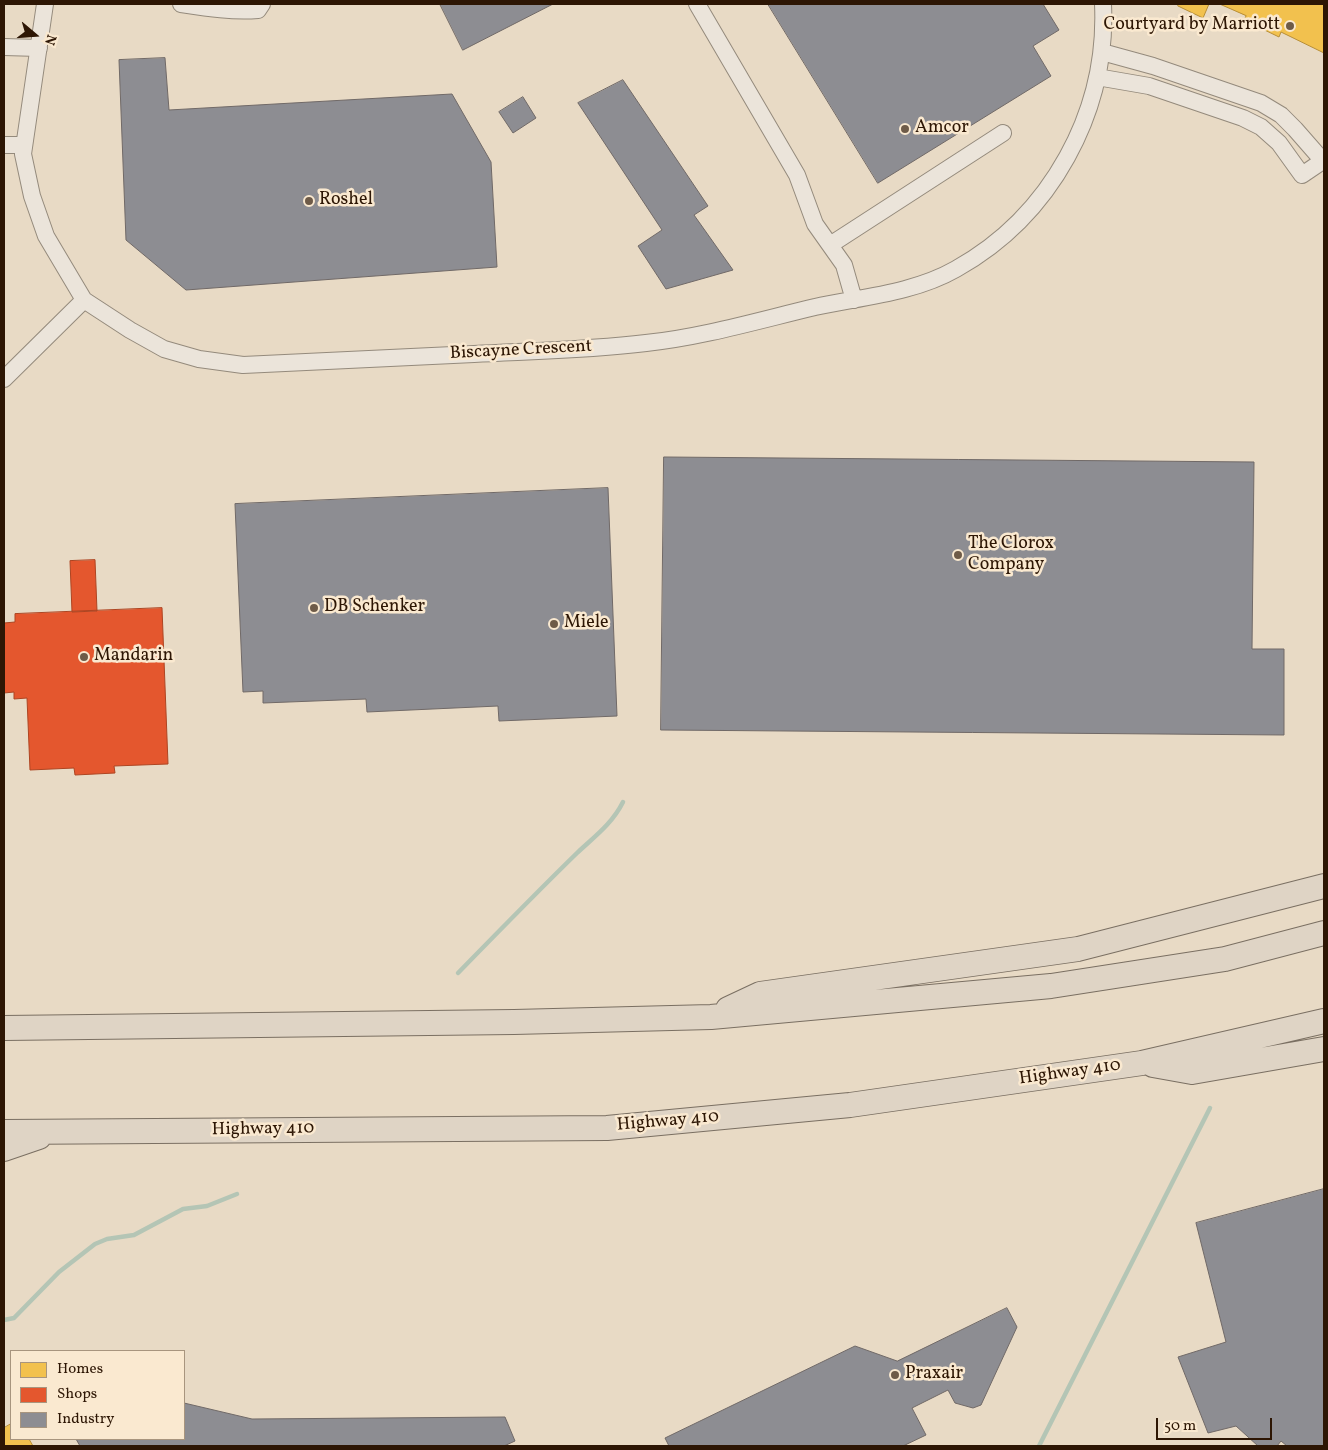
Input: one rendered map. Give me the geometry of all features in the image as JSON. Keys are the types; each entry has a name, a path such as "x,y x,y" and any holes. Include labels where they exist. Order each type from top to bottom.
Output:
{"highway":[{"path":"711,1016 760,994 1078,949 1324,886"},
{"path":"4,1028 514,1022 711,1016 1051,986 1225,959 1324,933"},
{"name":"Highway 410","path":"4,1132 607,1128 850,1105 1142,1063 1324,1021"},
{"path":"1142,1063 1192,1072 1324,1049"},
{"path":"4,1150 55,1132"}],"street":[{"name":"Biscayne Crescent","path":"45,4 23,154 32,196 46,236 84,300 130,330 164,349 199,360 244,365 648,343 911,287 954,271 994,244 1029,212 1064,164 1078,137 1097,77 1102,52 1103,4"},
{"path":"181,4 244,12 258,10 262,4"},
{"path":"697,4 797,175 815,224 844,265 854,300"},
{"path":"4,47 38,48"},
{"path":"1097,77 1150,86 1242,118 1261,127 1279,143 1302,175 1324,161 1281,115 1262,103 1153,66 1102,52"},
{"path":"830,245 1003,133"},
{"path":"4,145 24,145"},
{"path":"4,379 84,300"}],"building: Homes":[{"name":"Courtyard by Marriott","path":"1179,4 1209,4 1203,18 1178,6"},
{"name":"Courtyard by Marriott","path":"1220,4 1324,4 1324,53 1281,32 1279,37 1244,20 1246,16"},
{"path":"10,1425 10,1440 30,1440 33,1446 4,1446 4,1428"}],"building: Shops":[{"path":"95,560 97,611 72,612 70,561"},
{"name":"Mandarin","path":"162,608 168,764 114,766 115,773 75,775 74,768 30,770 27,698 14,699 14,692 4,693 4,623 15,622 15,614"}],"building: Industry":[{"path":"440,4 553,4 463,50"},
{"name":"Amcor","path":"768,4 1043,4 1059,30 1033,46 1051,76 878,183"},
{"name":"Roshel","path":"165,58 169,110 452,94 491,162 497,267 186,290 126,240 119,60"},
{"path":"623,80 708,206 694,215 733,270 666,289 638,246 662,230 578,103"},
{"path":"523,97 536,118 513,133 499,112"},
{"name":"The Clorox Company","path":"664,457 1254,462 1252,649 1284,649 1284,735 661,730"},
{"path":"608,488 617,716 499,721 498,706 367,712 366,699 263,703 263,691 243,692 235,504"},
{"path":"1324,1189 1324,1446 1287,1446 1281,1441 1277,1446 1258,1446 1236,1426 1208,1433 1178,1357 1226,1342 1196,1223"},
{"name":"Praxair","path":"1007,1308 1017,1327 981,1405 973,1408 955,1403 948,1390 912,1408 926,1435 903,1446 669,1446 665,1438 855,1346 897,1361"},
{"path":"185,1403 252,1419 505,1417 515,1441 504,1446 80,1446 77,1440 185,1440"}],"waterway":[{"path":"458,973 602,830 614,817 623,802"},
{"path":"1039,1446 1210,1108"},
{"path":"4,1320 14,1318 59,1272 95,1244 107,1239 134,1235 183,1209 207,1206 237,1194"}],"place":[{"name":"Courtyard by Marriott","path":"1290,26"},
{"name":"Amcor","path":"905,129"},
{"name":"Roshel","path":"309,201"},
{"name":"The Clorox Company","path":"958,555"},
{"name":"DB Schenker","path":"314,608"},
{"name":"Miele","path":"554,624"},
{"name":"Mandarin","path":"84,657"},
{"name":"Praxair","path":"895,1375"}]}
